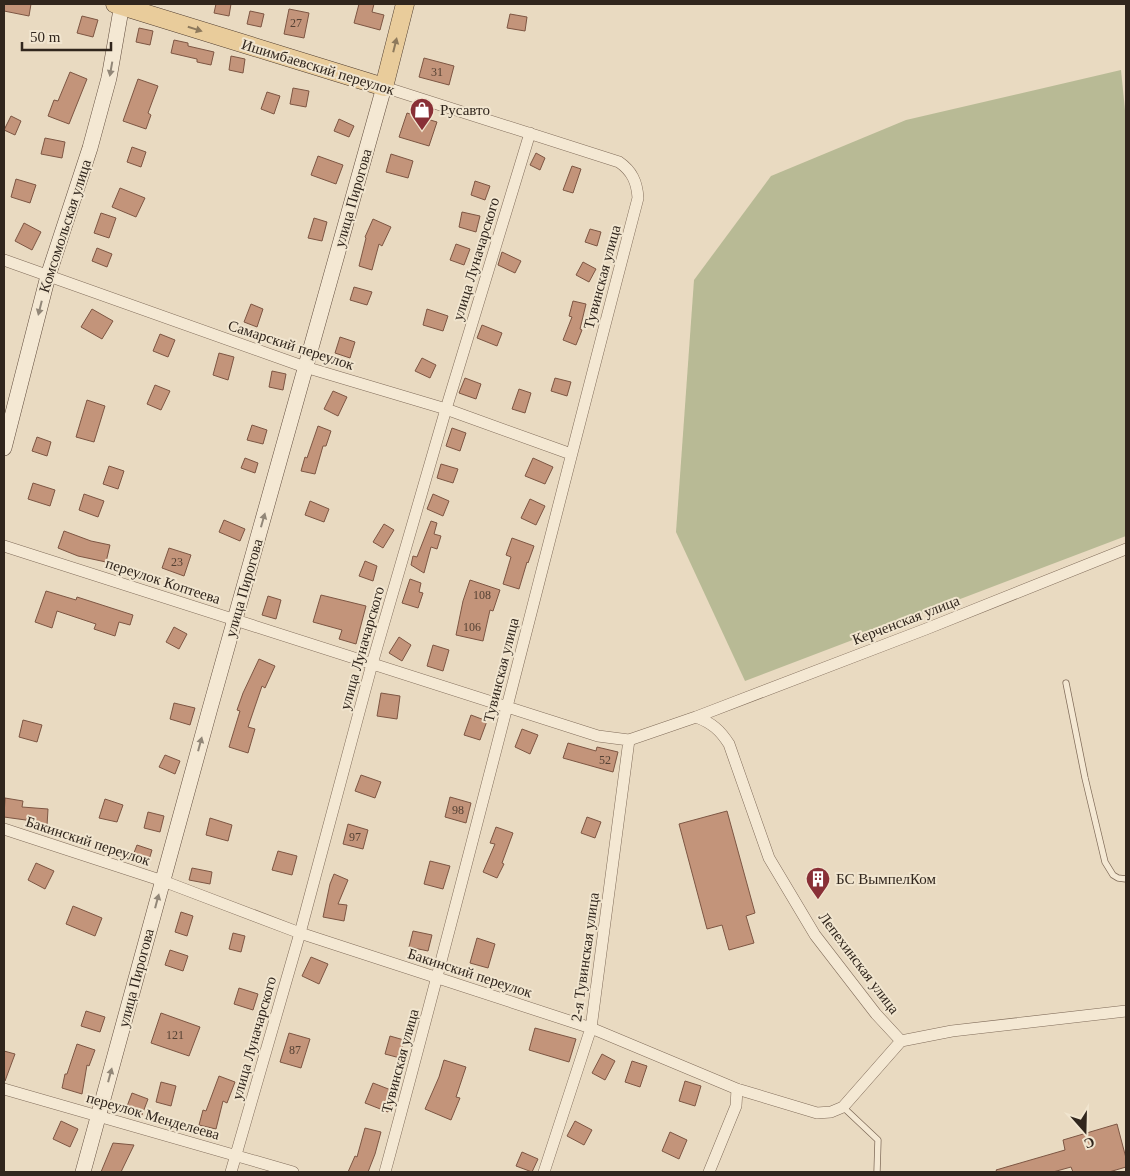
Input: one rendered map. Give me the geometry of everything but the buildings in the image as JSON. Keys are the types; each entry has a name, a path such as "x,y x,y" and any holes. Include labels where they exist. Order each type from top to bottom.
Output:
{"main road":[{"name":"улица Пирогова","path":"83,1172 384,87 405,4"},
{"name":"Ишимбаевский переулок","path":"120,5 384,87"},
{"name":"Комсомольская улица","path":"4,448 48,276 90,148 109,78 120,5"}],"street":[{"name":"Ишимбаевский переулок","path":"384,87 619,162 632,174"},
{"name":"улица Луначарского","path":"230,1172 300,933 372,664 446,408 530,134"},
{"name":"Тувинская улица","path":"385,1172 438,979 638,198 637,185 632,174"},
{"name":"Самарский переулок","path":"4,260 306,367 446,408 571,454"},
{"name":"переулок Коптеева","path":"4,546 507,708 598,736 629,740"},
{"name":"Керченская улица","path":"696,717 926,629 1126,549"},
{"path":"629,740 696,717"},
{"name":"Лепехинская улица","path":"696,717 711,723 722,732 729,744 769,858 816,935 876,1014 901,1041"},
{"name":"2-я Тувинская улица","path":"544,1172 591,1028 629,740"},
{"name":"Бакинский переулок","path":"4,829 163,881 300,933 591,1028 737,1089 817,1113 832,1112 843,1107"},
{"path":"843,1107 901,1041 952,1031 1126,1011"},
{"name":"переулок Менделеева","path":"4,1089 293,1172"},
{"path":"709,1172 736,1106 737,1089"}],"lane":[{"path":"1066,683 1085,778 1105,862 1113,875 1126,879"},
{"path":"843,1107 878,1140 877,1172"}],"green space":[{"path":"1121,70 1126,120 1126,536 745,681 676,532 694,280 771,176 906,120"}],"place":[{"name":"Русавто","path":"422,131"},
{"name":"БС ВымпелКом","path":"818,900"}]}
